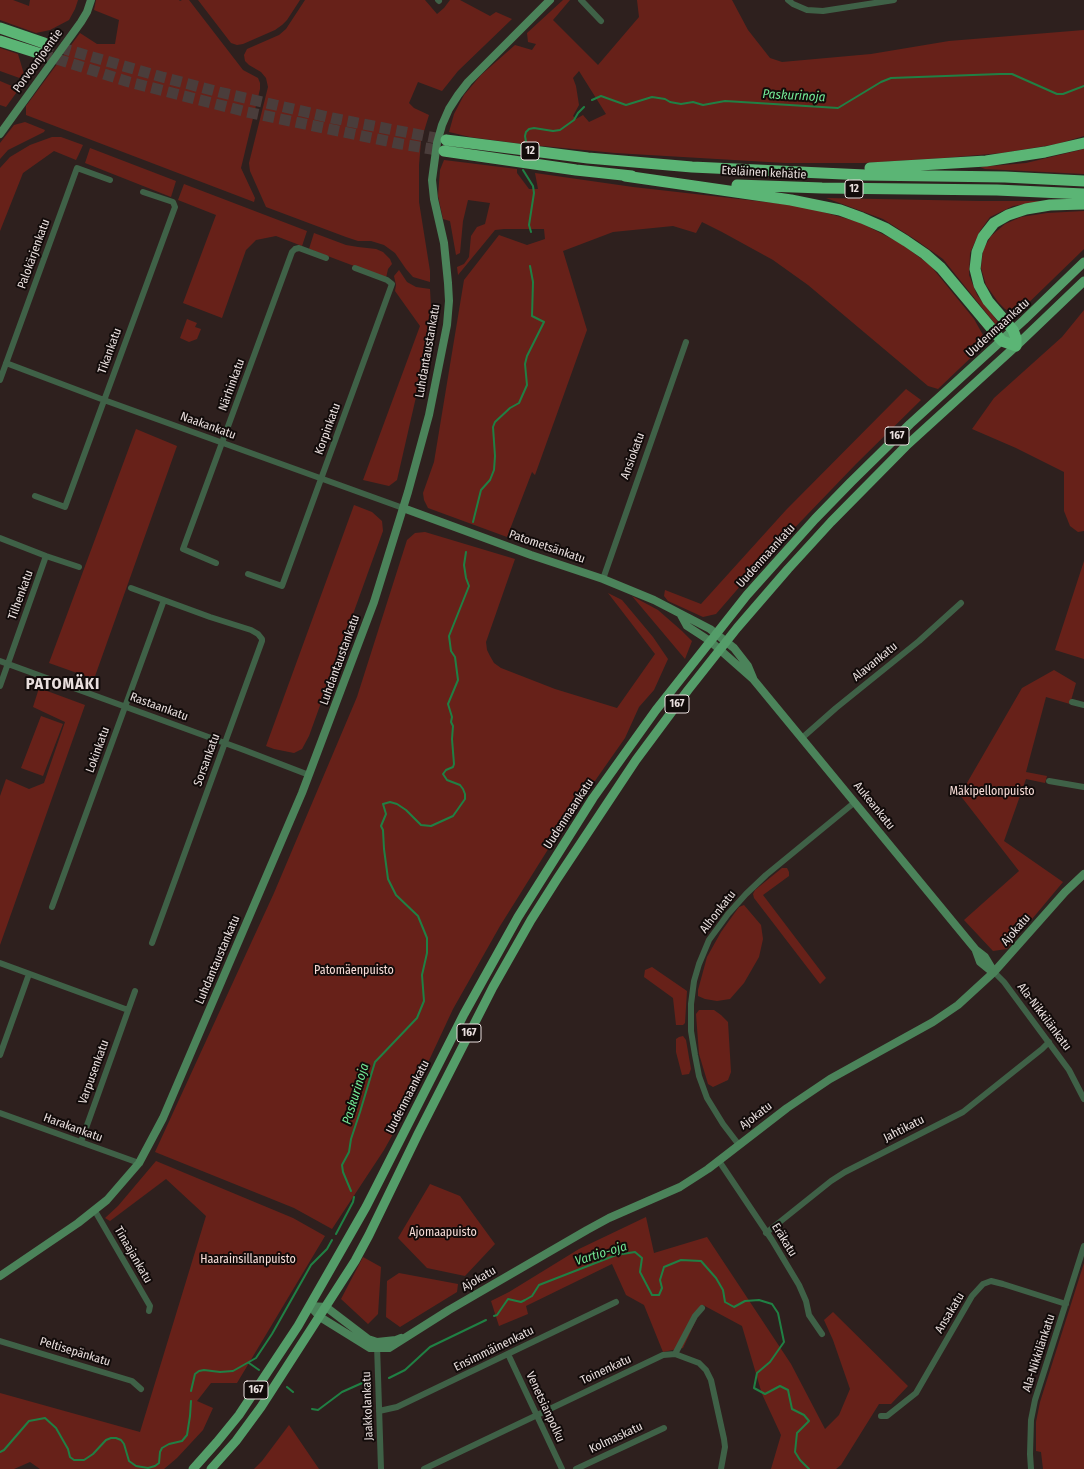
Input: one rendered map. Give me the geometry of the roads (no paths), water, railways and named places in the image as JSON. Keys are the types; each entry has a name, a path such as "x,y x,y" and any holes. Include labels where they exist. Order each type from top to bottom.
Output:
{"highway":[{"path":"0,28 44,43"},
{"path":"0,41 40,54"},
{"name":"Eteläinen kehätie","path":"446,140 626,162 865,175 1005,177 1084,181"},
{"path":"626,162 872,168 986,161 1045,152 1084,143"},
{"name":"Eteläinen kehätie","path":"444,151 625,176 734,185 997,190 1084,194"},
{"path":"625,176 791,200 840,210 862,218 885,228 925,254 941,268 1002,341 1016,346 1016,338 1013,330 988,301 979,285 975,269 977,252 983,237 994,224 1008,215 1026,209 1050,205 1084,204"}],"main road":[{"name":"Uudenmaankatu","path":"193,1469 218,1442 239,1415 310,1306 366,1207 464,1014 518,917 570,834 622,756 713,637 788,548 851,482 940,396 1002,341 1084,262"},
{"name":"Uudenmaankatu","path":"212,1469 252,1420 355,1261 472,1028 531,920 623,778 688,690 752,610 792,564 861,490 947,407 1016,346 1084,281"}],"street":[{"name":"Porvoonjoentie","path":"0,134 81,22 87,12 91,0"},
{"name":"Luhdantaustankatu","path":"0,1276 95,1211 107,1200 139,1163 164,1118 309,775 374,602 403,508 429,415 447,325 449,301 444,243 434,199 432,180 433,162 437,143 449,109 458,95 472,78 550,0"},
{"path":"581,0 601,21"},
{"path":"788,0 807,10 823,11 894,0"},
{"name":"Palokärjenkatu","path":"0,380 77,168 110,180"},
{"name":"Tikankatu","path":"35,496 65,507 175,207 173,202 143,192"},
{"name":"Närhinkatu","path":"216,563 183,549 292,252 299,248 326,258"},
{"name":"Korpinkatu","path":"248,574 282,586 392,284 387,280 355,268"},
{"name":"Ansiokatu","path":"603,579 686,342"},
{"name":"Naakankatu","path":"6,363 403,508"},
{"name":"Patometsänkatu","path":"403,508 531,555 603,579 654,600 681,615 699,622 723,646"},
{"path":"0,538 79,567"},
{"name":"Tilhenkatu","path":"0,686 46,556"},
{"path":"131,588 164,600"},
{"name":"Sorsankatu","path":"152,943 262,638 251,630 164,600"},
{"name":"Lokinkatu","path":"52,907 164,600"},
{"name":"Alavankatu","path":"802,738 841,704 919,641 961,603"},
{"name":"Aukeankatu","path":"723,646 734,648 748,666 753,679 976,950 980,962 994,972"},
{"name":"Rastaankatu","path":"0,661 126,706 309,775"},
{"path":"1072,702 1084,706"},
{"path":"1049,780 1084,787"},
{"name":"Alhonkatu","path":"739,1145 723,1124 708,1098 699,1076 691,1031 691,1004 694,981 699,964 709,940 728,914 746,894 766,875 855,802"},
{"name":"Ajokatu","path":"377,1345 396,1340 410,1334 586,1230 609,1218 680,1187 719,1161 787,1108 830,1079 933,1022 958,1005 994,972 1065,892 1084,874"},
{"path":"0,963 128,1010"},
{"name":"Ala-Nikkilänkatu","path":"994,972 1004,982 1069,1070 1084,1099"},
{"path":"0,1055 29,974"},
{"name":"Varpusenkatu","path":"81,1142 135,991"},
{"name":"Jahtikatu","path":"766,1232 831,1181 845,1172 963,1112 1049,1042"},
{"name":"Harakankatu","path":"0,1113 139,1163"},
{"name":"Eräkatu","path":"719,1161 799,1285 806,1301 809,1315 822,1334"},
{"name":"Tinaajankatu","path":"95,1211 150,1306 149,1311"},
{"name":"Ala-Nikkilänkatu","path":"1031,1469 1031,1420 1035,1400 1084,1246"},
{"name":"Ansakatu","path":"881,1416 887,1416 916,1393 972,1296 982,1284 991,1281 1066,1304"},
{"name":"Ensimmäinenkatu","path":"379,1411 397,1407 616,1302"},
{"path":"310,1306 326,1307 377,1345"},
{"path":"310,1306 320,1317 370,1348 377,1345"},
{"path":"702,1308 695,1316 675,1354 699,1363 706,1370 711,1380 724,1438 725,1447 721,1469"},
{"name":"Peltisepänkatu","path":"0,1341 132,1381 141,1389"},
{"name":"Jaakkolankatu","path":"377,1345 381,1469"},
{"name":"Venetsianpolku","path":"508,1354 562,1469"},
{"name":"Toinenkatu","path":"424,1469 663,1355 675,1354"},
{"name":"Kolmaskatu","path":"576,1469 664,1428"}],"waterway":[{"name":"Paskurinoja","path":"592,100 601,96 626,105 652,97 681,104 693,102 703,105 725,101 838,108 881,82 891,78 1012,74 1057,94 1063,94 1084,86"},
{"name":"Paskurinoja","path":"526,142 525,136 529,129 534,128 553,131 560,130 574,120 584,107"},
{"name":"Paskurinoja","path":"523,170 533,186 534,193 529,225 531,232"},
{"name":"Paskurinoja","path":"473,522 481,490 490,480 494,470 495,456 493,427 495,422 510,408 519,403 527,385 525,364 527,356 544,322 532,316 533,282 530,266"},
{"name":"Paskurinoja","path":"351,1191 343,1172 342,1165 349,1152 351,1139 375,1062 417,1018 424,1001 422,975 427,953 427,938 418,916 396,895 388,879 383,830 381,826 386,814 383,804 390,802 397,804 406,810 421,825 431,826 453,816 465,799 465,794 460,785 447,780 443,774 446,770 453,767 454,764 452,739 453,726 448,704 458,680 455,657 451,651 449,636 469,586 464,565 466,552"},
{"name":"Paskurinoja","path":"336,1234 353,1202 354,1197"},
{"name":"Paskurinoja","path":"191,1391 195,1374 199,1371 233,1371 256,1358 272,1334 311,1265 327,1249 332,1240"},
{"name":"Vartio-oja","path":"494,1316 497,1315 508,1299 521,1302 532,1296 539,1285 616,1255 635,1252 642,1258 640,1272 652,1295 659,1295 662,1288 660,1280 664,1267 681,1260 701,1261 716,1278 723,1290 725,1302 734,1307 745,1301 759,1300 772,1304 778,1313 784,1342 770,1362 757,1373 754,1388 765,1394 780,1386 788,1390 792,1409 804,1415 809,1421 797,1433 795,1452 800,1460 809,1469"},
{"name":"Vartio-oja","path":"389,1378 405,1370 430,1347 486,1320"},
{"name":"Vartio-oja","path":"249,1363 259,1370"},
{"name":"Vartio-oja","path":"312,1409 318,1410 342,1392 371,1379"},
{"name":"Vartio-oja","path":"287,1387 293,1392"},
{"name":"Vartio-oja","path":"0,1452 4,1450 29,1421 45,1418 56,1428 68,1449 70,1457 74,1460 84,1460 93,1454 106,1440 116,1438 121,1440 124,1444 129,1461 136,1466 148,1468 159,1463 162,1448 169,1444 182,1441 187,1435 191,1401"}],"tunnel":[{"path":"44,43 219,92 332,118 446,140"},
{"path":"41,54 129,82 247,112 401,144 444,151"}],"district":[{"name":"PATOMÄKI","path":"63,685"}],"park label":[{"name":"Mäkipellonpuisto","path":"992,792"},
{"name":"Patomäenpuisto","path":"354,971"},
{"name":"Ajomaapuisto","path":"443,1233"},
{"name":"Haarainsillanpuisto","path":"248,1260"}]}
